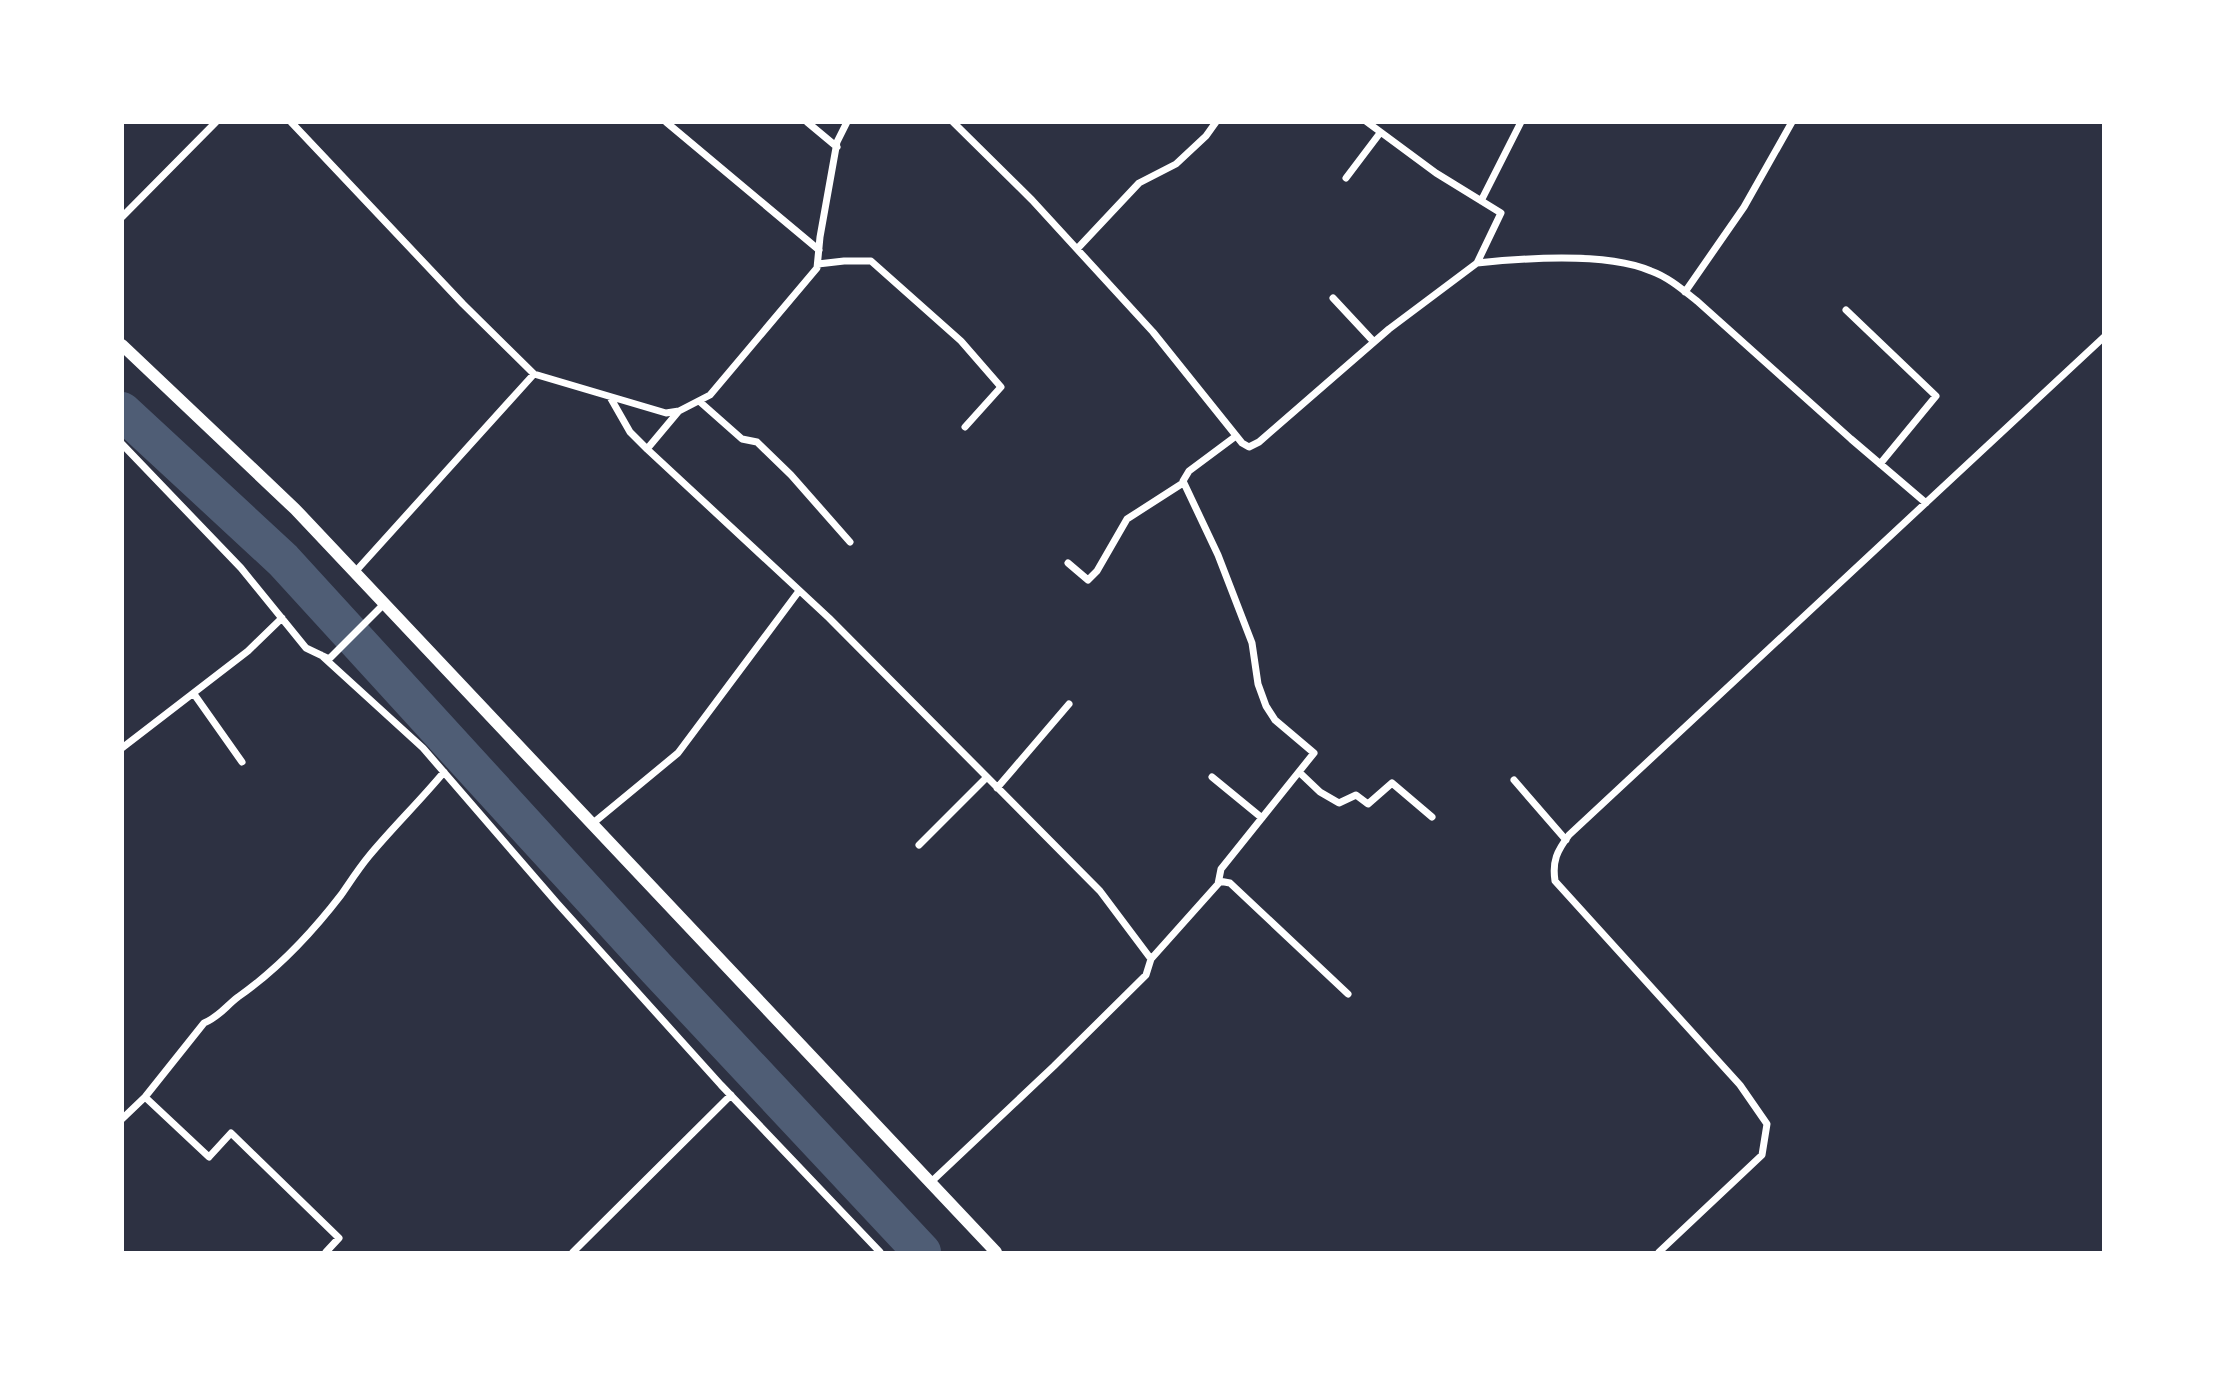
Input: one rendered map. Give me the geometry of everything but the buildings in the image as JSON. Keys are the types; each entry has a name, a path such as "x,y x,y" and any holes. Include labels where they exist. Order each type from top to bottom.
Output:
{"street":[{"path":"122,217 216,122"},
{"path":"291,122 463,304 534,373 666,413 679,411 710,395 739,364 817,268 836,147 847,122"},
{"path":"666,122 820,250"},
{"path":"807,122 836,147"},
{"path":"953,122 1032,200 1153,332 1239,440 1249,447 1259,442 1374,342 1477,264 1501,213 1436,173 1367,122"},
{"path":"1077,249 1139,183 1176,164 1206,136 1216,122"},
{"path":"1481,201 1521,122"},
{"path":"1685,292 1744,207 1792,122"},
{"path":"1346,178 1380,133"},
{"path":"1477,264 1562,258 1618,263 1651,270 1685,292 1926,503"},
{"path":"818,264 871,261 961,341 1001,387 965,427"},
{"path":"1334,298 1374,342"},
{"path":"1846,310 1936,396 1880,464"},
{"path":"1659,1252 1762,1155 1766,1124 1740,1085 1555,881 1553,866 1557,851 2104,337"},
{"path":"122,345 295,509 996,1252"},
{"path":"355,572 534,373"},
{"path":"610,397 630,432 799,591 1100,891 1151,959"},
{"path":"699,401 742,439 757,442 791,475 850,542"},
{"path":"647,449 679,411"},
{"path":"1068,563 1088,580 1097,571 1127,519 1184,483 1188,471 1239,440"},
{"path":"122,444 241,568 306,648 329,660 384,604"},
{"path":"930,1183 1146,975 1151,959 1219,881 1221,869 1314,752 1275,720 1266,706 1258,684 1252,643 1218,555 1184,483"},
{"path":"592,824 678,753 799,591"},
{"path":"122,748 248,651 282,618"},
{"path":"321,655 423,748 557,903 731,1096 880,1252"},
{"path":"194,694 242,762"},
{"path":"998,788 1069,704"},
{"path":"122,1119 145,1097 204,1023 217,1017 288,956 339,898 366,860 444,772"},
{"path":"1299,772 1320,792 1339,803 1356,795 1368,804 1392,782 1432,817"},
{"path":"919,845 987,777"},
{"path":"1212,777 1262,818"},
{"path":"1514,780 1566,840"},
{"path":"1219,881 1230,883 1348,994"},
{"path":"573,1252 731,1096"},
{"path":"145,1097 209,1157 231,1133 339,1238 326,1252"}],"waterway":[{"path":"122,411 283,560 657,969 922,1252"}]}
